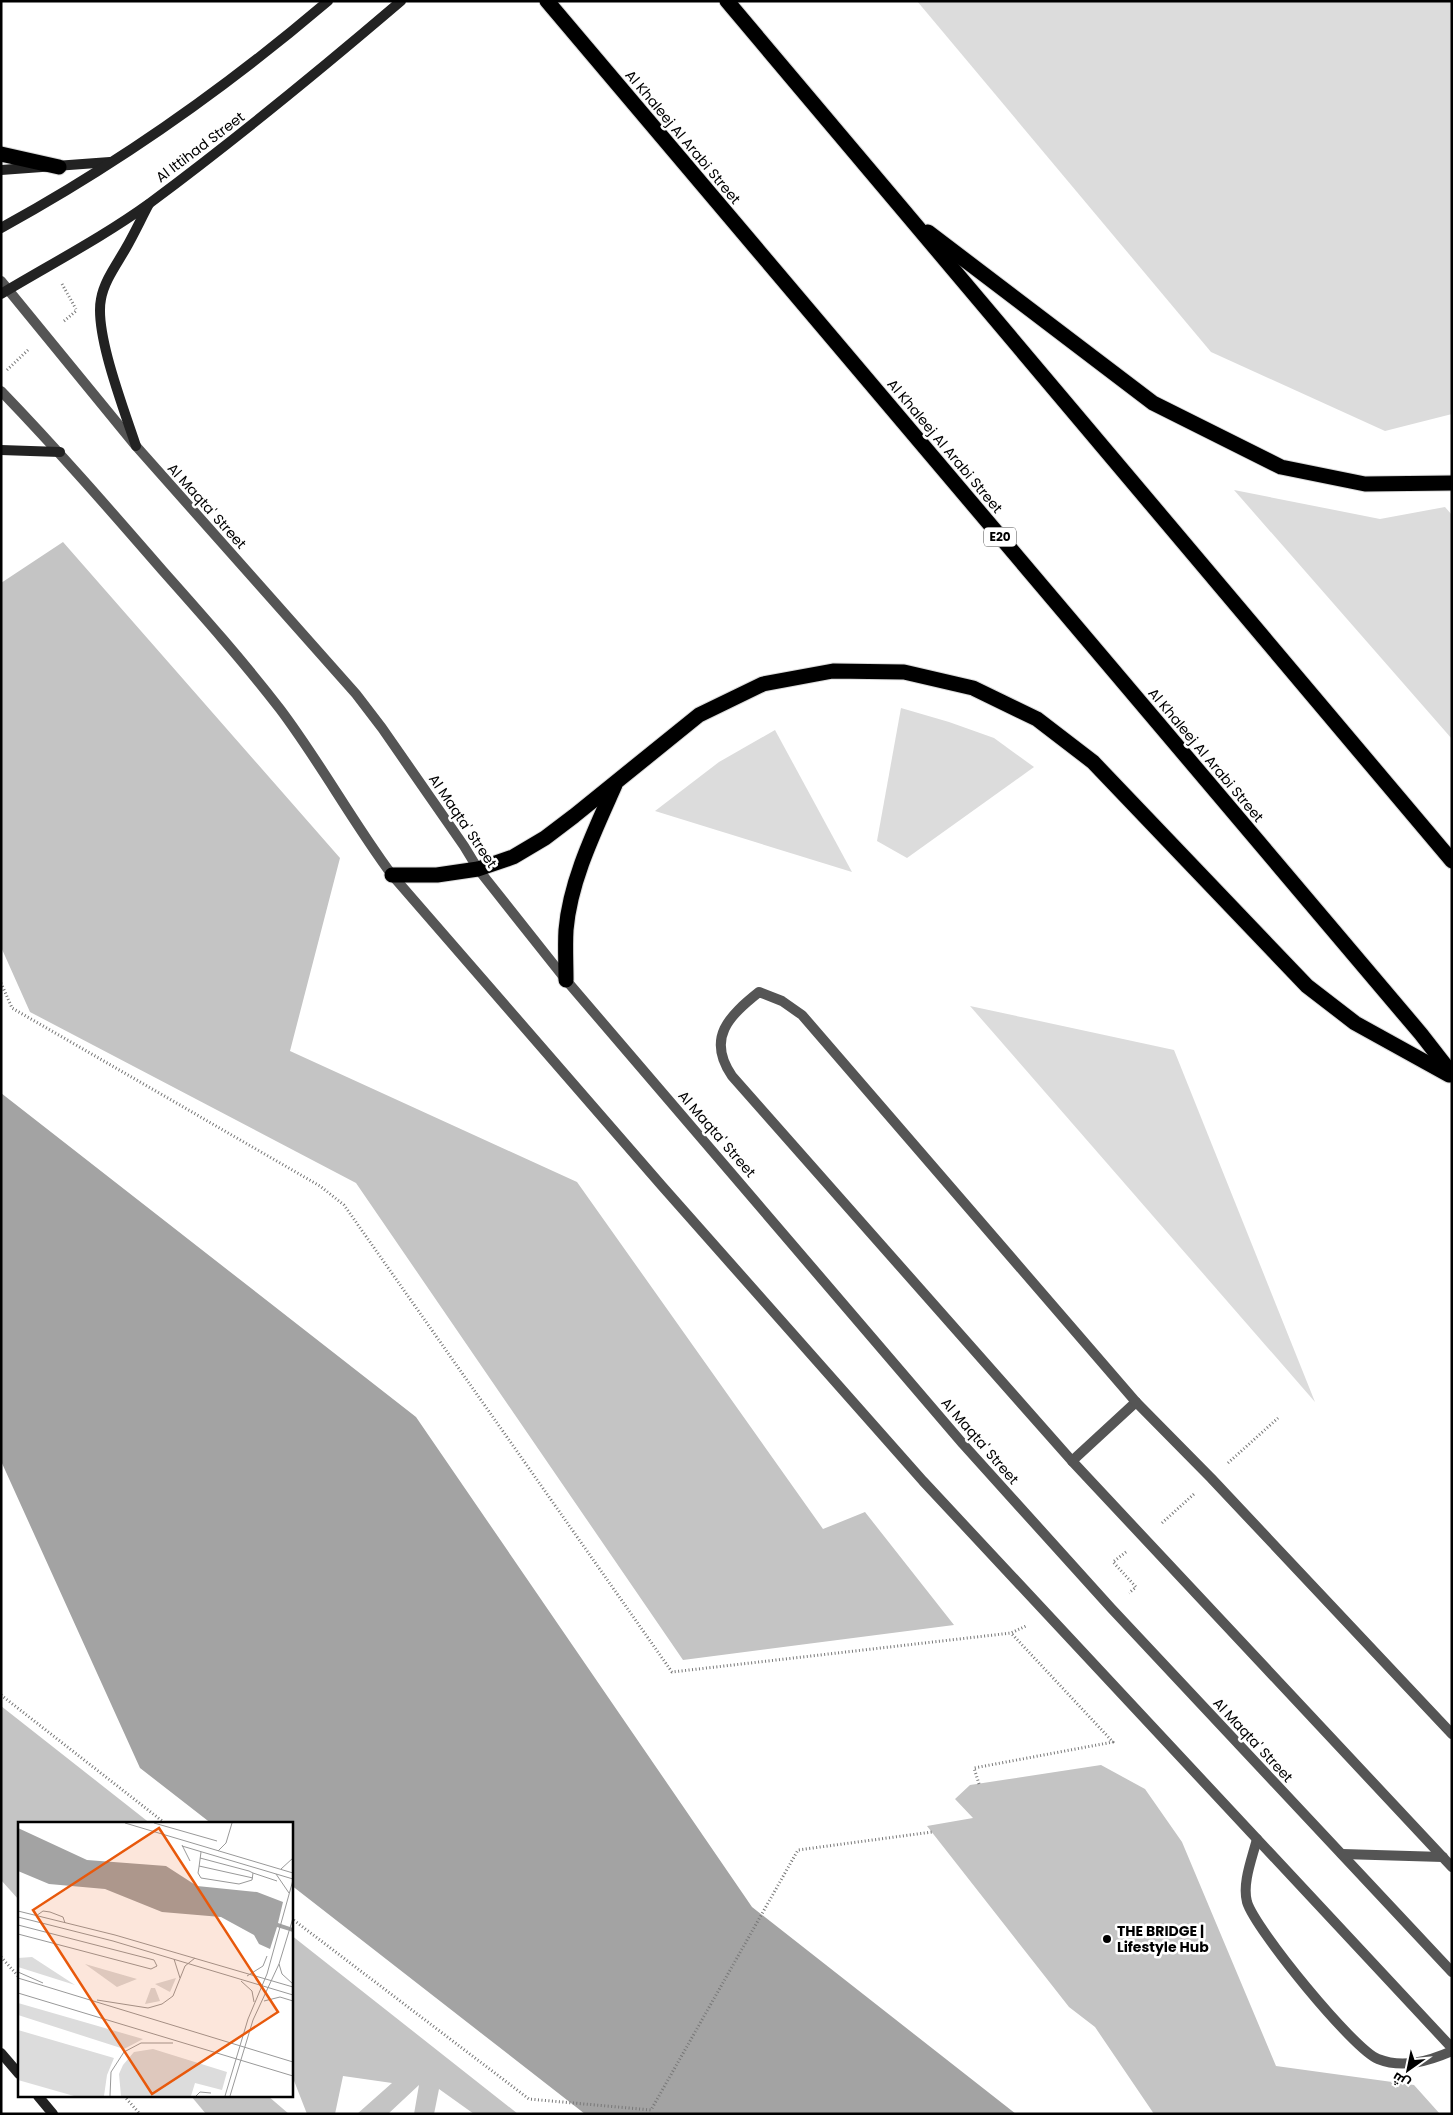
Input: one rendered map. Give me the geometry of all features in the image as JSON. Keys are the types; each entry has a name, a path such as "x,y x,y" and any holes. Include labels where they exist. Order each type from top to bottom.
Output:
{"highway":[{"name":"Al Khaleej Al Arabi Street","path":"547,1 1421,1034 1452,1075"},
{"path":"727,1 1452,861"},
{"path":"1,154 59,167"},
{"path":"906,215 1153,403 1281,467 1365,484 1452,483"},
{"path":"392,875 437,875 478,869 513,857 545,838 616,783 699,714 763,684 833,670 904,672 973,688 1037,719 1093,762 1306,986 1355,1023 1452,1075"},
{"path":"566,980 566,929 576,879 616,783"}],"main road":[{"path":"1,228 114,162 172,122 328,1"},
{"name":"Al Ittihad Street","path":"5,292 98,238 150,203 283,101 401,1"},
{"path":"1,170 114,162"},
{"path":"136,446 114,378 101,327 100,306 101,297 111,274 150,203"},
{"path":"1,450 60,452"},
{"path":"1,2053 18,2073"},
{"path":"40,2098 53,2114"}],"street":[{"name":"Al Maqta' Street","path":"1,281 5,292 136,446 361,701 459,838 478,869 566,980 963,1444 1111,1608 1452,1972"},
{"path":"1,391 60,452 246,666 303,743 364,837 392,875 655,1178 903,1459 1257,1839 1452,2049 1426,2062 1399,2063 1377,2059 1359,2044 1322,2005 1294,1972 1258,1922 1248,1904 1245,1888 1257,1839"},
{"path":"1452,1734 1211,1478 1136,1402 802,1015 782,1000 759,992 738,1009 729,1019 723,1031 720,1044 725,1066 732,1076 1072,1461 1452,1867"},
{"path":"1072,1461 1136,1402"},
{"path":"1342,1854 1443,1858"}],"path":[{"path":"1,983 12,1008 320,1186 344,1205 672,1672 1010,1633 1048,1615"},
{"path":"1111,1608 1136,1587 1113,1562 1144,1540 1278,1418"},
{"path":"979,1784 974,1768 1113,1742 1010,1633"},
{"path":"1,1695 163,1822"},
{"path":"292,1919 529,2098 651,2110 798,1850 932,1832"},
{"path":"1,1957 18,1976"},
{"path":"126,2098 140,2114"}],"shaded area":[{"path":"917,1 1452,1 1452,414 1385,431 1211,352"},
{"path":"1234,490 1380,519 1445,507 1452,515 1452,739"},
{"path":"901,708 994,738 1034,767 907,858 877,841"},
{"path":"775,730 852,872 655,811 719,762"},
{"path":"970,1006 1174,1050 1315,1402"},
{"path":"1,1093 416,1417 752,1907 1016,2114 585,2114 292,1886 292,1822 209,1822 140,1768 1,1461"}],"building":[{"path":"63,542 340,858 290,1051 577,1182 823,1529 865,1512 954,1625 683,1660 356,1183 30,1012 1,947 1,583"},
{"path":"1,1706 148,1822 18,1822 18,1899 1,1880"},
{"path":"1101,1765 1145,1789 1182,1842 1276,2066 1414,2085 1440,2114 1154,2114 1095,2027 1069,2007 927,1826 973,1818 955,1799 970,1785"},
{"path":"292,1936 518,2114 474,2114 439,2089 434,2114 414,2114 419,2085 388,2114 357,2114 392,2083 343,2076 335,2114 307,2114 292,2076"},
{"path":"193,2098 270,2098 289,2114 206,2114"}],"place":[{"name":"THE BRIDGE | Lifestyle Hub","path":"1107,1939"}]}
